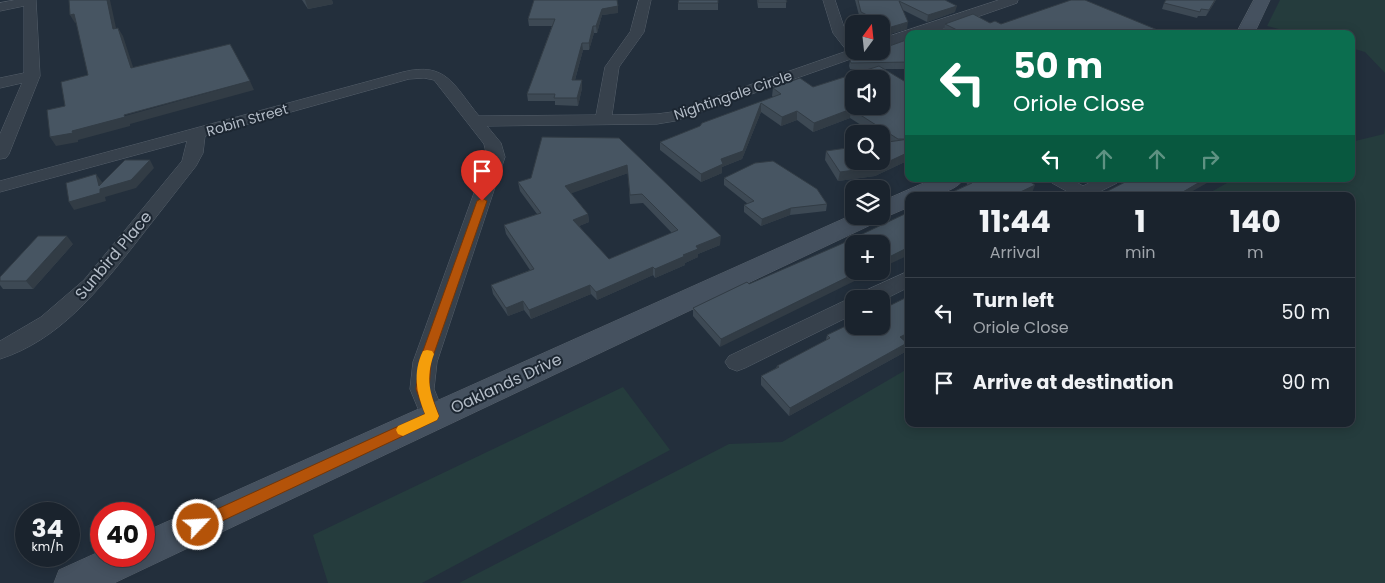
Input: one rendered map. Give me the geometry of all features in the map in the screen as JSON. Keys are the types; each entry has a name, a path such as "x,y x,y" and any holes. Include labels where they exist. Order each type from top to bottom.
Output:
{"street":[{"path":"0,7 30,0 32,76 0,154"},
{"path":"603,120 612,68 637,32 644,0"},
{"path":"829,0 837,30 845,42"},
{"path":"926,30 1012,0"},
{"path":"1247,30 1262,0"},
{"path":"890,41 905,37"},
{"name":"Nightingale Circle","path":"474,121 640,121 675,116 845,56"},
{"name":"Robin Street","path":"0,187 422,72 431,73 439,77 492,143 496,157 425,362 422,389 433,416"},
{"path":"0,83 32,76"},
{"name":"Sunbird Place","path":"0,350 43,327 74,302 91,285 190,162 194,153 197,134"},
{"path":"922,192 945,182"},
{"path":"1062,182 1076,192"},
{"path":"1086,192 1105,182"},
{"path":"890,207 905,200"},
{"name":"Oaklands Drive","path":"155,545 850,225"},
{"path":"884,290 905,280"},
{"path":"737,362 845,309"},
{"path":"73,583 107,567"}],"green space":[{"path":"1280,0 1385,0 1385,73 1365,52 1355,49 1355,30 1282,30 1267,26"},
{"path":"1385,126 1385,583 459,583 729,444 782,442 905,370 905,427 1355,427 1355,192 1211,192 1229,182 1355,182 1355,141 1384,134"},
{"path":"623,387 670,450 422,583 328,583 313,535"}],"building":[{"path":"69,0 107,0 113,29 118,28 131,68 230,44 250,81 124,115 125,117 72,131 73,133 50,137 47,110 65,106 61,82 88,75 74,14 70,15"},
{"path":"534,0 617,0 618,6 602,9 596,26 593,26 589,43 582,43 572,80 582,80 577,98 554,98 555,94 527,94 555,19 528,19"},
{"path":"679,0 718,0 718,3 678,3"},
{"path":"758,0 786,0 787,2 758,2"},
{"path":"858,0 945,0 957,6 928,15 899,1 908,22 891,27 890,15 867,15 861,12"},
{"path":"1071,0 1085,0 1158,30 957,30 945,24 973,14 990,23 995,21 1001,24"},
{"path":"1166,0 1215,0 1209,10 1201,9 1200,12 1164,3"},
{"path":"905,40 905,62 851,63 850,60 890,60 890,46"},
{"path":"879,66 886,70 866,70"},
{"path":"890,73 905,82 905,139 898,139 890,134 890,125 876,125 860,115 890,115"},
{"path":"845,77 845,111 814,123 797,111 782,117 761,103 743,151 721,159 723,164 701,174 660,142 700,126 702,123 781,94 773,88 800,78 813,87"},
{"path":"542,137 619,138 721,236 696,246 698,249 683,255 685,256 655,269 653,267 596,292 590,285 529,310 523,301 506,308 491,285 534,269 504,225 541,213 518,182 531,178","holes":["627,165 630,195 642,194 678,230 609,259 573,220 588,214 565,186"]},
{"path":"905,140 905,154 890,161 890,142"},
{"path":"845,148 845,170 855,170 840,172 826,151"},
{"path":"125,160 150,160 131,180 100,189 100,193 69,202 66,183 96,174 99,186"},
{"path":"773,161 817,189 827,204 791,208 762,219 744,205 754,201 724,178 755,163"},
{"path":"1030,182 1035,185 1020,192 953,192 972,183"},
{"path":"1125,182 1200,182 1183,192 1106,192"},
{"path":"905,214 905,249 890,256 890,235 860,235 881,225 890,225 890,221"},
{"path":"38,236 67,236 26,281 0,281 0,277"},
{"path":"845,242 845,278 721,339 693,308 747,282 749,284"},
{"path":"905,298 905,334 900,337 905,341 905,344 790,408 761,376 830,338 827,335 845,326 845,335 890,335 890,306"}],"slow traffic":[{"path":"403,430 433,416 422,389 427,354"}],"route":[{"path":"198,525 433,416 422,389 425,362 482,201"}]}
